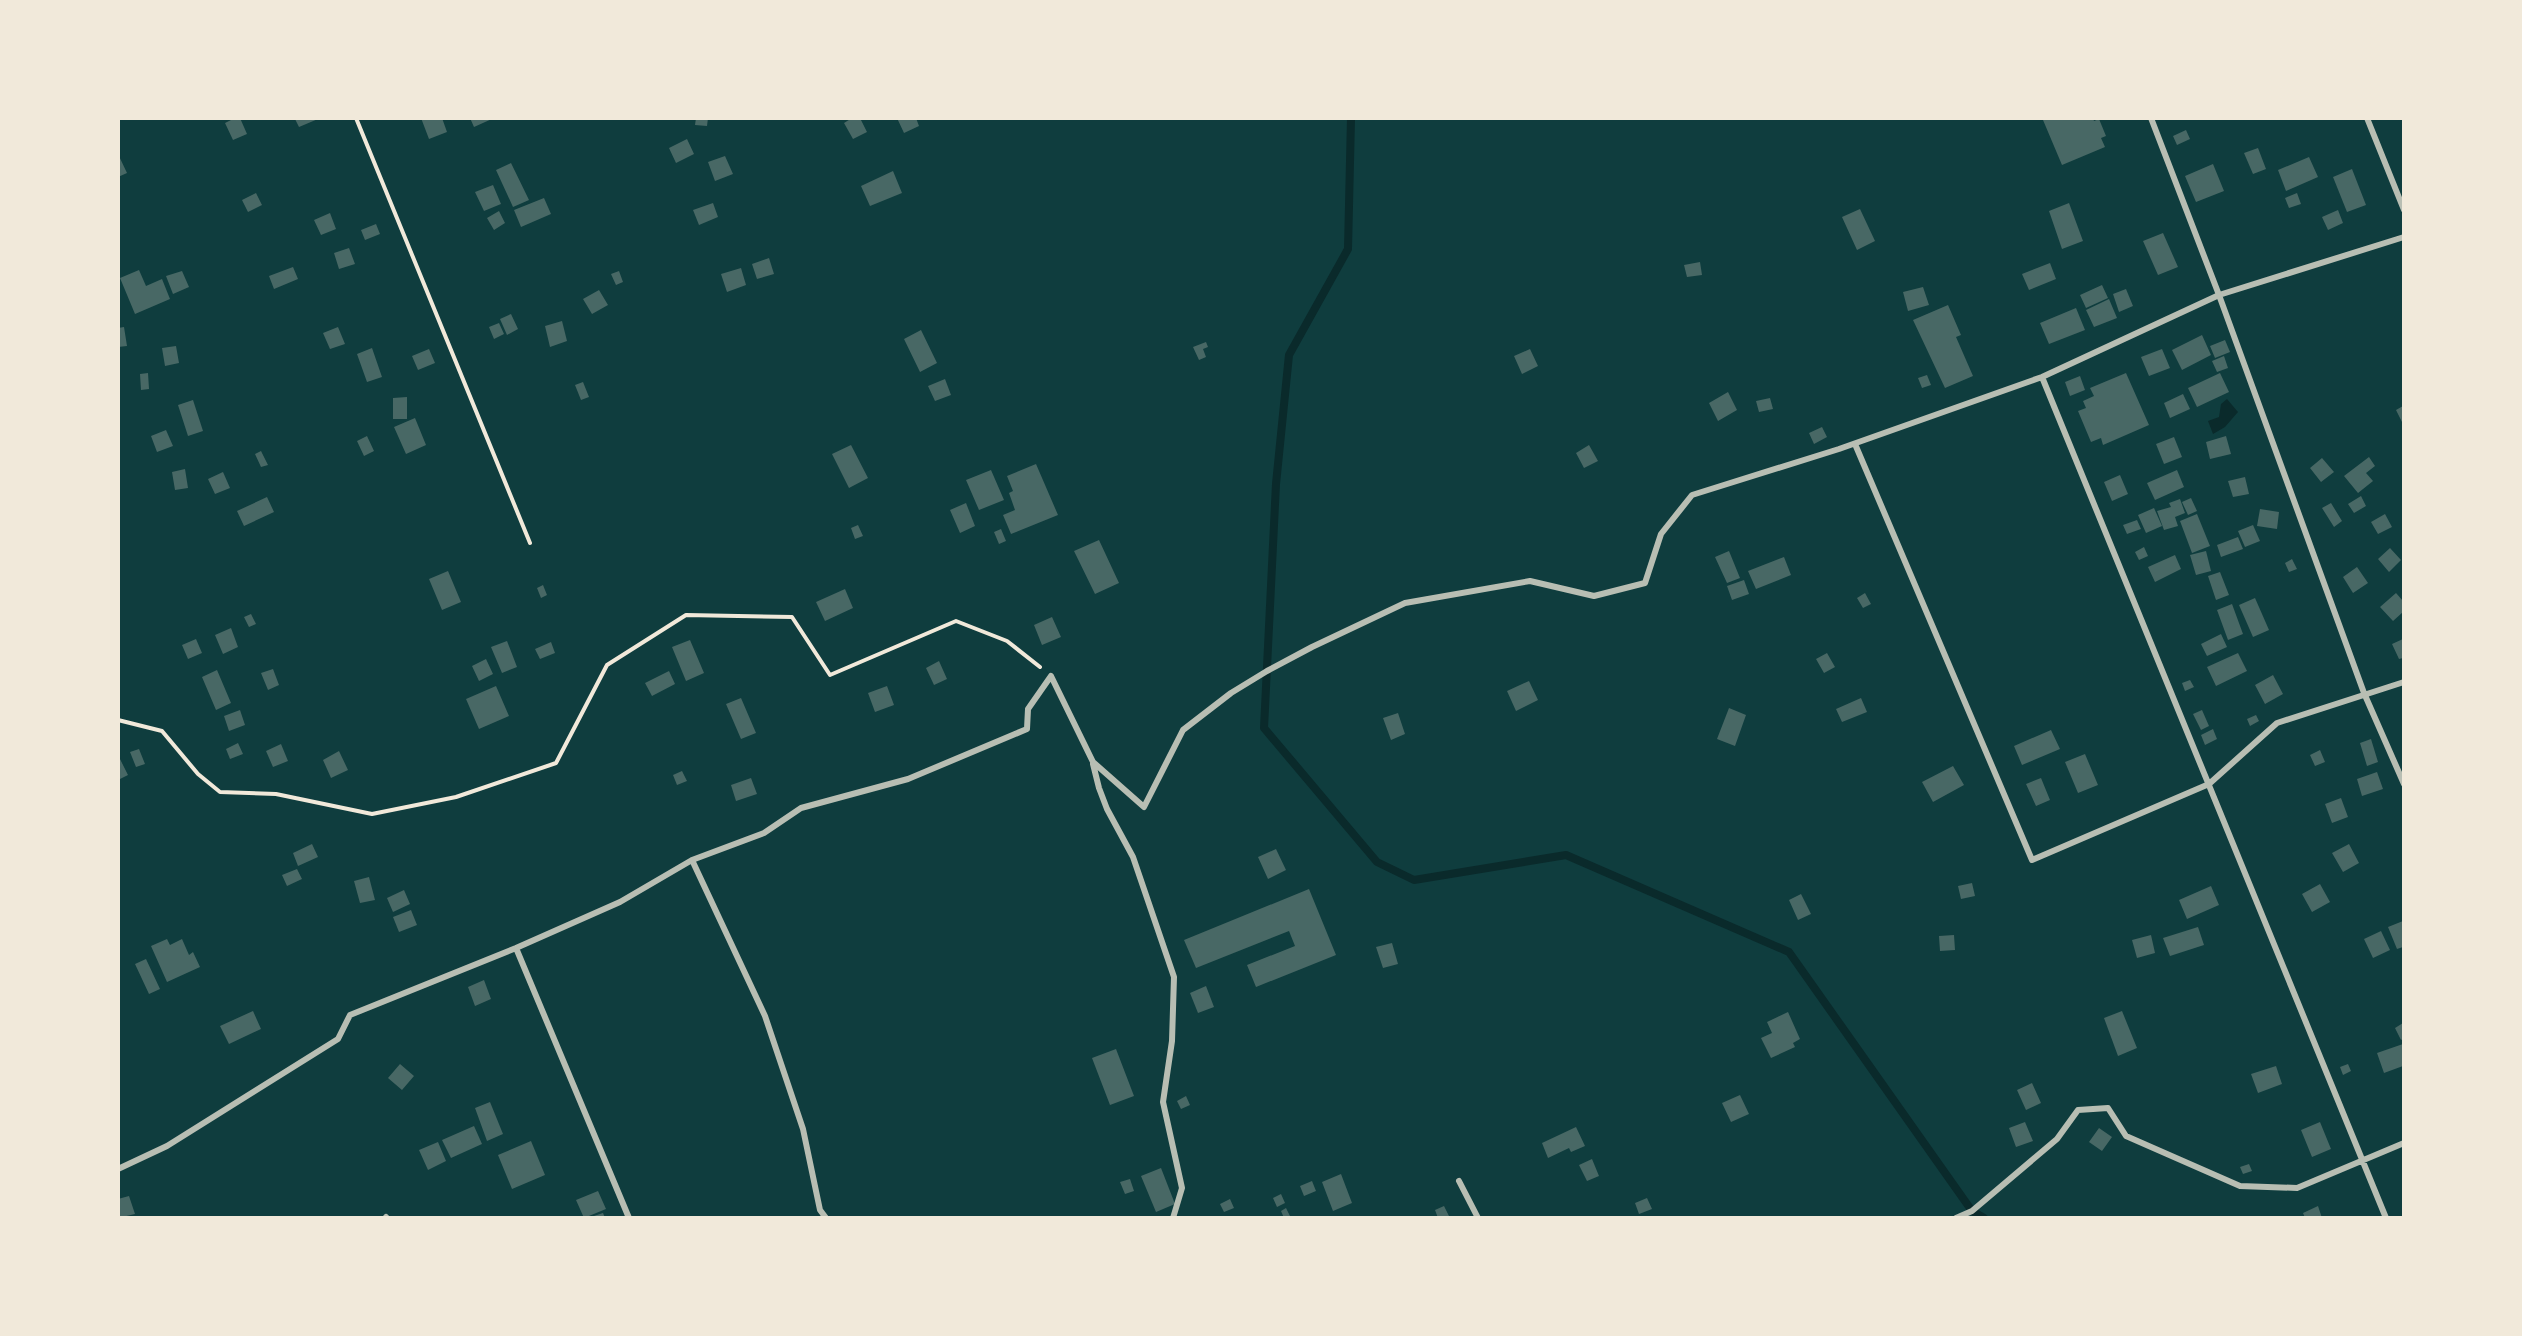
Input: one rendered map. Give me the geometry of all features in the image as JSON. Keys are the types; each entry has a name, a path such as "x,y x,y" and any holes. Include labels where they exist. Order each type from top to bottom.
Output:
{"street":[{"path":"2151,118 2219,295 2364,693 2403,784"},
{"path":"2367,118 2403,210"},
{"path":"1093,762 1144,807 1183,730 1231,693 1311,646 1405,603 1530,581 1594,596 1646,583 1661,534 1692,495 1855,444 2042,377 2219,295 2403,237"},
{"path":"2042,377 2386,1218"},
{"path":"1855,444 2032,860 2209,784 2277,723 2403,682"},
{"path":"118,1169 167,1146 338,1039 351,1015 516,948 620,902 692,860 764,833 801,808 908,779 1027,729 1028,709 1051,676 1093,762 1099,788 1132,857 1174,977 1172,1041 1163,1102 1182,1188 1173,1218"},
{"path":"692,860 765,1016 803,1130 820,1210 826,1218"},
{"path":"516,948 629,1218"},
{"path":"1956,1218 1972,1211 2057,1139 2078,1110 2109,1108 2126,1136 2240,1186 2297,1188 2403,1143"},
{"path":"1460,1181 1478,1218"}],"path":[{"path":"356,118 530,543"},
{"path":"118,720 162,731 198,774 220,792 276,794 372,814 456,797 556,763 607,665 686,615 792,617 830,675 956,621 1007,641 1051,676"}],"water":[{"path":"2227,399 2238,412 2225,427 2213,434 2208,421 2219,417 2221,404"}],"building":[{"path":"240,118 247,134 233,140 225,123"},
{"path":"421,118 442,118 447,132 429,139"},
{"path":"470,118 494,118 474,127"},
{"path":"696,118 708,118 707,126 695,125"},
{"path":"852,118 860,118 867,132 853,139 844,123"},
{"path":"897,118 916,118 919,126 904,133"},
{"path":"2093,118 2094,121 2099,119 2106,136 2101,138 2105,147 2062,165 2043,120"},
{"path":"295,119 318,119 299,127"},
{"path":"2186,130 2190,139 2177,145 2173,136"},
{"path":"687,139 694,154 676,163 669,148"},
{"path":"2258,148 2266,169 2253,174 2244,153"},
{"path":"118,154 127,173 118,177"},
{"path":"725,156 733,174 715,181 708,162"},
{"path":"2309,157 2318,177 2286,191 2278,170"},
{"path":"511,163 529,200 513,207 496,170"},
{"path":"2213,164 2224,191 2196,202 2185,176"},
{"path":"2352,169 2366,205 2347,212 2333,177"},
{"path":"893,171 902,193 870,206 861,186"},
{"path":"493,185 501,204 484,211 475,192"},
{"path":"256,193 262,205 248,212 242,200"},
{"path":"2297,193 2301,204 2289,208 2285,198"},
{"path":"544,198 551,214 521,227 514,210"},
{"path":"713,203 718,217 699,225 693,210"},
{"path":"2069,203 2083,241 2062,249 2049,211"},
{"path":"1860,209 1875,241 1857,250 1842,217"},
{"path":"2338,210 2343,223 2328,230 2322,217"},
{"path":"499,211 505,223 494,230 487,218"},
{"path":"330,213 336,229 321,235 314,220"},
{"path":"376,224 380,234 365,240 361,230"},
{"path":"2163,233 2178,267 2158,275 2143,241"},
{"path":"349,248 355,264 339,269 334,253"},
{"path":"769,258 774,274 757,279 752,264"},
{"path":"1700,262 1702,275 1687,277 1684,265"},
{"path":"2050,263 2056,279 2029,290 2022,274"},
{"path":"293,267 298,279 274,289 269,276"},
{"path":"741,268 746,285 727,292 721,274"},
{"path":"139,270 146,286 162,279 170,299 135,314 120,278"},
{"path":"182,271 189,287 173,294 166,276"},
{"path":"619,271 623,282 616,285 611,274"},
{"path":"2102,285 2108,298 2086,308 2080,295"},
{"path":"1923,287 1929,305 1908,311 1903,292"},
{"path":"2126,289 2133,306 2119,312 2113,294"},
{"path":"599,290 608,305 592,314 583,299"},
{"path":"2109,299 2117,318 2094,327 2086,310"},
{"path":"1948,305 1961,335 1956,337 1973,376 1945,388 1913,320"},
{"path":"2076,308 2085,330 2049,344 2040,323"},
{"path":"511,314 518,329 507,335 500,319"},
{"path":"562,321 567,341 550,347 545,326"},
{"path":"499,323 504,334 494,339 489,327"},
{"path":"124,327 127,346 118,347 118,328"},
{"path":"338,327 345,344 330,349 323,333"},
{"path":"921,330 937,363 920,372 904,339"},
{"path":"2202,335 2211,355 2182,370 2172,350"},
{"path":"2225,340 2230,352 2215,358 2210,346"},
{"path":"1206,342 1208,347 1203,349 1206,357 1199,360 1193,347"},
{"path":"176,346 179,363 165,366 162,348"},
{"path":"372,348 382,377 367,382 357,354"},
{"path":"429,349 435,363 418,370 412,356"},
{"path":"1530,349 1538,366 1522,374 1514,356"},
{"path":"2162,349 2170,368 2149,376 2141,357"},
{"path":"2224,356 2228,368 2217,372 2212,361"},
{"path":"148,373 149,389 141,390 140,374"},
{"path":"2126,373 2149,425 2103,445 2101,438 2091,442 2078,411 2086,408 2083,401 2094,396 2090,388"},
{"path":"2220,373 2229,392 2197,407 2188,388"},
{"path":"1927,375 1931,385 1922,388 1918,378"},
{"path":"2080,376 2085,390 2070,396 2065,382"},
{"path":"945,379 951,395 935,401 928,386"},
{"path":"583,382 589,397 581,400 575,385"},
{"path":"1728,392 1737,410 1718,421 1709,403"},
{"path":"2183,394 2190,409 2170,418 2164,403"},
{"path":"407,397 407,419 393,419 393,398"},
{"path":"1770,398 1773,409 1759,412 1756,401"},
{"path":"193,400 203,431 188,436 178,405"},
{"path":"2403,406 2403,424 2396,410"},
{"path":"415,418 426,445 406,454 394,427"},
{"path":"1822,427 1827,437 1814,444 1809,433"},
{"path":"166,430 173,446 157,452 151,436"},
{"path":"367,436 374,451 364,456 357,441"},
{"path":"2226,436 2231,454 2210,459 2206,442"},
{"path":"2174,437 2182,457 2164,464 2156,444"},
{"path":"851,445 868,478 849,488 832,454"},
{"path":"1589,445 1598,461 1584,468 1576,453"},
{"path":"261,451 268,465 261,467 255,454"},
{"path":"2369,457 2375,466 2366,473 2373,481 2358,493 2344,476"},
{"path":"2322,458 2334,472 2321,482 2310,468"},
{"path":"1036,464 1058,515 1011,534 1003,515 1015,510 1009,493 1013,491 1007,476"},
{"path":"185,469 188,488 175,490 172,472"},
{"path":"991,470 1004,500 979,510 966,480"},
{"path":"2177,470 2184,487 2155,500 2147,483"},
{"path":"223,472 230,488 215,494 208,479"},
{"path":"2120,475 2128,494 2112,501 2104,482"},
{"path":"2245,477 2249,494 2233,497 2228,481"},
{"path":"2361,496 2366,506 2354,513 2348,504"},
{"path":"267,497 274,512 244,526 237,511"},
{"path":"2191,498 2197,511 2188,515 2182,502"},
{"path":"2180,499 2185,513 2175,517 2178,526 2164,530 2157,511 2171,507 2169,503"},
{"path":"966,503 975,526 960,533 950,510"},
{"path":"2331,503 2342,521 2334,527 2322,508"},
{"path":"2154,508 2162,526 2146,533 2138,515"},
{"path":"2260,509 2279,512 2277,529 2257,526"},
{"path":"2197,514 2210,546 2192,553 2180,521"},
{"path":"2385,514 2392,527 2378,534 2371,522"},
{"path":"2137,520 2141,529 2127,534 2123,525"},
{"path":"858,525 863,536 855,539 851,528"},
{"path":"2253,525 2260,541 2245,547 2238,531"},
{"path":"1001,529 1006,541 999,544 994,532"},
{"path":"2238,537 2243,549 2221,557 2217,545"},
{"path":"1099,540 1119,583 1095,594 1074,551"},
{"path":"2144,547 2148,556 2139,560 2135,552"},
{"path":"2390,548 2401,560 2389,572 2378,559"},
{"path":"1729,551 1740,578 1727,583 1715,557"},
{"path":"2206,551 2211,571 2196,575 2190,555"},
{"path":"2175,555 2181,569 2155,582 2148,567"},
{"path":"1784,557 1791,575 1756,589 1748,571"},
{"path":"2292,559 2297,569 2289,572 2285,563"},
{"path":"2357,567 2368,583 2353,593 2343,577"},
{"path":"448,571 461,602 442,610 429,579"},
{"path":"2220,572 2229,595 2216,600 2208,576"},
{"path":"1744,580 1749,594 1732,600 1727,586"},
{"path":"543,585 547,595 541,598 537,588"},
{"path":"845,589 853,608 825,621 816,602"},
{"path":"1865,593 1871,604 1863,608 1857,598"},
{"path":"2396,593 2403,601 2403,612 2393,621 2380,607"},
{"path":"2255,598 2269,630 2253,637 2239,605"},
{"path":"2232,604 2243,634 2228,640 2217,610"},
{"path":"251,614 256,624 249,627 244,617"},
{"path":"1052,617 1061,637 1042,645 1034,625"},
{"path":"231,628 238,647 223,654 215,635"},
{"path":"2221,634 2227,647 2207,656 2201,644"},
{"path":"196,639 202,653 188,659 182,645"},
{"path":"2403,639 2403,658 2399,659 2392,644"},
{"path":"690,640 704,673 686,681 672,647"},
{"path":"507,641 517,667 502,673 491,647"},
{"path":"551,642 555,653 540,659 535,649"},
{"path":"1827,653 1835,667 1824,673 1816,659"},
{"path":"2238,653 2247,671 2216,686 2207,667"},
{"path":"486,659 493,674 479,681 472,666"},
{"path":"939,661 947,679 934,685 926,668"},
{"path":"273,669 279,685 268,690 261,673"},
{"path":"217,670 231,703 216,710 202,677"},
{"path":"669,671 675,684 652,696 645,683"},
{"path":"2273,675 2283,694 2265,704 2255,685"},
{"path":"2190,680 2194,687 2185,691 2182,683"},
{"path":"1529,681 1538,700 1516,711 1507,691"},
{"path":"496,686 509,716 479,729 466,699"},
{"path":"887,686 894,705 875,712 868,693"},
{"path":"741,698 756,733 741,739 726,704"},
{"path":"1861,698 1867,712 1842,722 1836,709"},
{"path":"1729,708 1746,715 1735,746 1717,739"},
{"path":"240,710 245,725 229,731 224,716"},
{"path":"2202,710 2209,726 2201,730 2193,714"},
{"path":"1398,713 1405,734 1391,740 1383,718"},
{"path":"2256,715 2259,721 2250,726 2247,719"},
{"path":"2213,729 2217,739 2205,745 2201,735"},
{"path":"2051,730 2060,749 2022,765 2014,746"},
{"path":"2371,739 2378,762 2367,766 2360,743"},
{"path":"238,743 243,754 230,759 226,749"},
{"path":"281,744 288,761 273,767 266,751"},
{"path":"139,749 145,764 136,767 130,752"},
{"path":"2320,750 2325,762 2315,766 2310,755"},
{"path":"339,751 348,770 331,778 323,760"},
{"path":"2085,754 2098,785 2078,793 2065,762"},
{"path":"118,755 128,775 118,780"},
{"path":"1953,766 1964,785 1933,802 1922,782"},
{"path":"682,771 687,781 677,785 673,775"},
{"path":"2377,772 2383,789 2362,796 2357,779"},
{"path":"751,778 757,794 736,801 731,785"},
{"path":"2041,778 2050,800 2036,806 2026,784"},
{"path":"2341,798 2348,817 2332,823 2325,804"},
{"path":"312,844 318,857 298,866 293,853"},
{"path":"2349,844 2359,863 2343,872 2332,853"},
{"path":"1276,849 1286,870 1268,879 1258,857"},
{"path":"297,869 302,879 287,886 282,875"},
{"path":"369,877 375,900 360,903 354,881"},
{"path":"1972,883 1975,896 1961,899 1958,886"},
{"path":"2320,884 2330,902 2312,912 2302,894"},
{"path":"2211,886 2219,905 2187,919 2179,900"},
{"path":"1309,889 1336,955 1256,987 1247,965 1295,946 1289,931 1196,968 1184,940"},
{"path":"404,890 410,904 393,912 387,898"},
{"path":"1801,894 1811,914 1798,920 1789,900"},
{"path":"411,910 417,925 399,932 393,917"},
{"path":"2403,921 2403,947 2397,949 2388,927"},
{"path":"2198,927 2204,945 2170,956 2163,938"},
{"path":"2381,931 2390,950 2373,958 2364,939"},
{"path":"1954,935 1955,950 1940,951 1939,936"},
{"path":"2151,935 2155,953 2137,958 2132,940"},
{"path":"167,939 170,945 182,939 189,955 193,952 200,967 167,982 151,946"},
{"path":"1392,943 1398,964 1383,968 1376,947"},
{"path":"146,959 160,989 149,994 135,964"},
{"path":"484,980 491,999 475,1006 468,987"},
{"path":"1206,986 1214,1007 1198,1013 1190,993"},
{"path":"253,1011 261,1029 229,1044 220,1026"},
{"path":"2122,1011 2137,1048 2118,1056 2104,1018"},
{"path":"1788,1012 1800,1039 1793,1043 1795,1047 1771,1058 1761,1038 1772,1033 1767,1022"},
{"path":"2403,1023 2403,1039 2401,1040 2395,1028"},
{"path":"2403,1044 2403,1066 2384,1073 2377,1053"},
{"path":"1116,1049 1134,1096 1110,1105 1092,1058"},
{"path":"400,1064 414,1076 402,1090 388,1078"},
{"path":"2348,1064 2351,1071 2343,1075 2340,1067"},
{"path":"2276,1066 2282,1084 2258,1093 2251,1074"},
{"path":"2032,1083 2041,1103 2026,1110 2017,1090"},
{"path":"1740,1095 1749,1114 1731,1122 1722,1103"},
{"path":"1186,1096 1190,1105 1181,1109 1177,1101"},
{"path":"490,1102 503,1134 487,1141 475,1108"},
{"path":"2025,1122 2033,1141 2016,1147 2009,1128"},
{"path":"2320,1122 2331,1149 2312,1157 2301,1130"},
{"path":"474,1126 482,1144 451,1158 442,1140"},
{"path":"1576,1127 1585,1146 1571,1152 1569,1148 1548,1158 1542,1143"},
{"path":"2099,1128 2112,1137 2102,1151 2089,1142"},
{"path":"531,1141 545,1175 512,1189 498,1155"},
{"path":"438,1142 446,1161 428,1170 419,1150"},
{"path":"1592,1159 1599,1176 1587,1181 1579,1165"},
{"path":"2249,1164 2252,1171 2243,1174 2240,1167"},
{"path":"1161,1168 1175,1204 1156,1212 1141,1176"},
{"path":"1341,1174 1352,1203 1333,1211 1322,1182"},
{"path":"1130,1179 1134,1191 1125,1194 1120,1182"},
{"path":"1312,1181 1316,1191 1304,1196 1300,1186"},
{"path":"598,1191 606,1209 584,1218 576,1200"},
{"path":"1281,1194 1285,1203 1277,1207 1273,1198"},
{"path":"129,1196 135,1214 118,1218 118,1199"},
{"path":"1647,1198 1652,1209 1639,1214 1635,1203"},
{"path":"1230,1199 1234,1208 1224,1212 1220,1204"},
{"path":"1444,1206 1449,1216 1438,1218 1435,1210"},
{"path":"2318,1206 2322,1218 2305,1218 2303,1213"},
{"path":"1286,1208 1291,1218 1284,1218 1281,1211"},
{"path":"603,1213 605,1218 591,1218 591,1217"}],"waterway":[{"path":"1351,118 1348,249 1289,355 1276,484 1264,728 1377,862 1414,880 1566,855 1789,952 1972,1211 1984,1218"}]}
